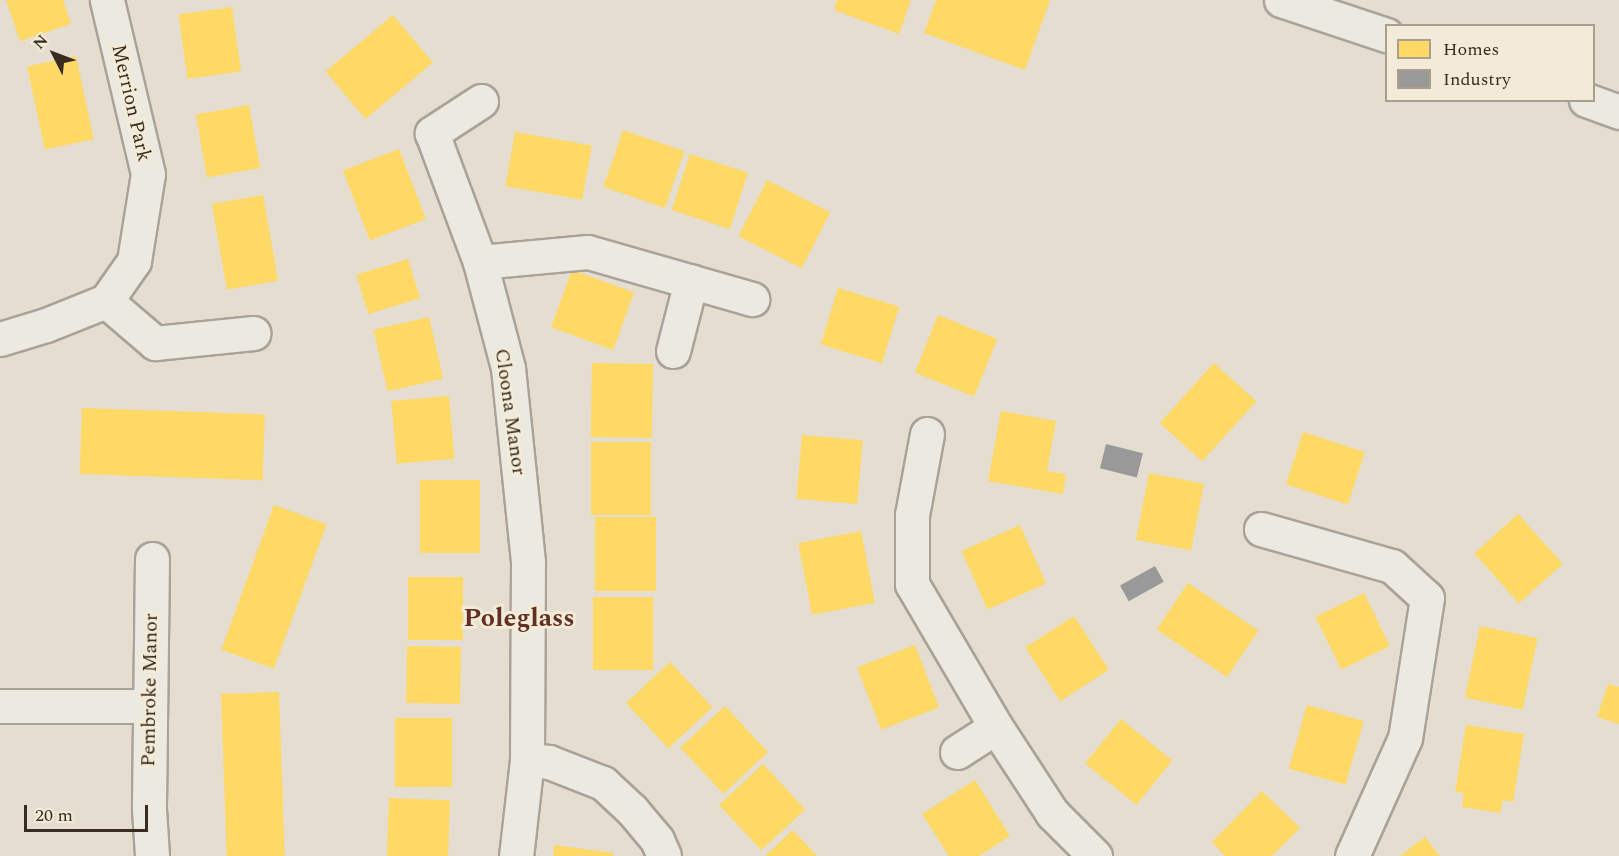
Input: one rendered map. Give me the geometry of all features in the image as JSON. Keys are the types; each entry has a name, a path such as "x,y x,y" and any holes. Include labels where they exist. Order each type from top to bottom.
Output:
{"street":[{"name":"Merrion Park","path":"106,301 134,261 148,174 107,0"},
{"path":"1281,0 1356,12 1385,34"},
{"name":"Cloona Manor","path":"481,101 432,133 480,262 508,368 528,563 527,760 516,856"},
{"path":"1592,102 1619,112"},
{"path":"480,262 588,252 752,300"},
{"path":"673,351 691,281"},
{"path":"0,339 46,325 106,301 155,343 253,333"},
{"path":"927,434 912,515 912,584 996,727 1052,813 1095,856"},
{"path":"1261,529 1392,566 1428,598 1406,738 1352,856"},
{"name":"Pembroke Manor","path":"152,560 150,706 152,856"},
{"path":"0,706 150,706"},
{"path":"957,752 996,727"},
{"path":"527,760 549,762 603,783 632,810 657,840 664,856"}],"building: Homes":[{"path":"6,0 63,0 71,24 20,41"},
{"path":"837,0 911,0 899,34 834,10"},
{"path":"936,0 1050,0 1025,70 924,33"},
{"path":"232,7 241,71 188,79 179,15"},
{"path":"393,15 433,62 365,119 326,72"},
{"path":"76,56 94,139 45,150 27,66"},
{"path":"249,105 260,168 207,177 196,114"},
{"path":"623,130 684,151 665,208 603,187"},
{"path":"515,132 592,146 582,200 505,186"},
{"path":"399,149 426,219 370,241 343,171"},
{"path":"690,154 748,173 730,229 672,210"},
{"path":"767,180 830,212 802,268 738,236"},
{"path":"263,195 278,281 227,290 212,204"},
{"path":"408,259 420,298 368,314 356,275"},
{"path":"572,270 634,293 613,350 551,327"},
{"path":"838,288 899,307 882,363 821,344"},
{"path":"938,315 997,339 974,396 915,372"},
{"path":"429,317 443,378 388,391 373,330"},
{"path":"592,363 653,364 652,438 591,437"},
{"path":"1214,363 1256,401 1202,461 1160,423"},
{"path":"449,396 454,459 397,464 391,401"},
{"path":"82,408 265,414 263,480 80,474"},
{"path":"1001,411 1056,421 1047,471 1066,474 1063,494 988,481"},
{"path":"1303,432 1365,452 1348,504 1286,484"},
{"path":"802,435 863,440 857,504 796,499"},
{"path":"591,442 651,442 651,515 591,515"},
{"path":"1149,473 1204,484 1191,550 1136,540"},
{"path":"420,480 480,480 480,553 420,553"},
{"path":"274,505 327,524 274,669 221,650"},
{"path":"1518,514 1563,564 1519,603 1474,553"},
{"path":"595,517 656,517 656,591 595,591"},
{"path":"1020,525 1046,583 988,609 962,551"},
{"path":"861,531 875,603 812,615 798,543"},
{"path":"408,577 463,577 463,640 408,640"},
{"path":"1188,583 1258,631 1227,677 1157,629"},
{"path":"1364,593 1390,646 1341,670 1315,617"},
{"path":"593,597 653,597 653,670 593,670"},
{"path":"1074,616 1109,670 1060,701 1025,648"},
{"path":"1480,626 1538,638 1523,710 1465,697"},
{"path":"915,645 939,708 881,730 857,667"},
{"path":"407,646 461,647 460,704 406,703"},
{"path":"670,662 712,707 668,748 626,703"},
{"path":"1608,684 1619,687 1619,724 1597,717"},
{"path":"279,692 285,856 227,856 221,694"},
{"path":"1307,705 1364,721 1346,785 1289,768"},
{"path":"725,706 768,752 723,794 680,748"},
{"path":"395,718 452,718 452,787 395,787"},
{"path":"1121,719 1172,761 1136,805 1085,763"},
{"path":"1466,725 1524,734 1513,802 1503,800 1500,813 1462,807 1464,793 1455,792"},
{"path":"763,764 805,809 761,850 719,805"},
{"path":"975,780 1010,836 979,856 949,856 922,814"},
{"path":"1262,791 1300,828 1272,856 1225,856 1212,842"},
{"path":"389,798 450,800 448,856 387,856"},
{"path":"793,830 817,856 765,856"},
{"path":"1425,837 1440,856 1400,856"},
{"path":"554,845 614,853 613,856 553,856"}],"building: Industry":[{"path":"1106,444 1143,453 1137,477 1100,468"},
{"path":"1155,566 1164,582 1129,601 1120,585"}],"district":[{"name":"Poleglass","path":"519,619"}]}
